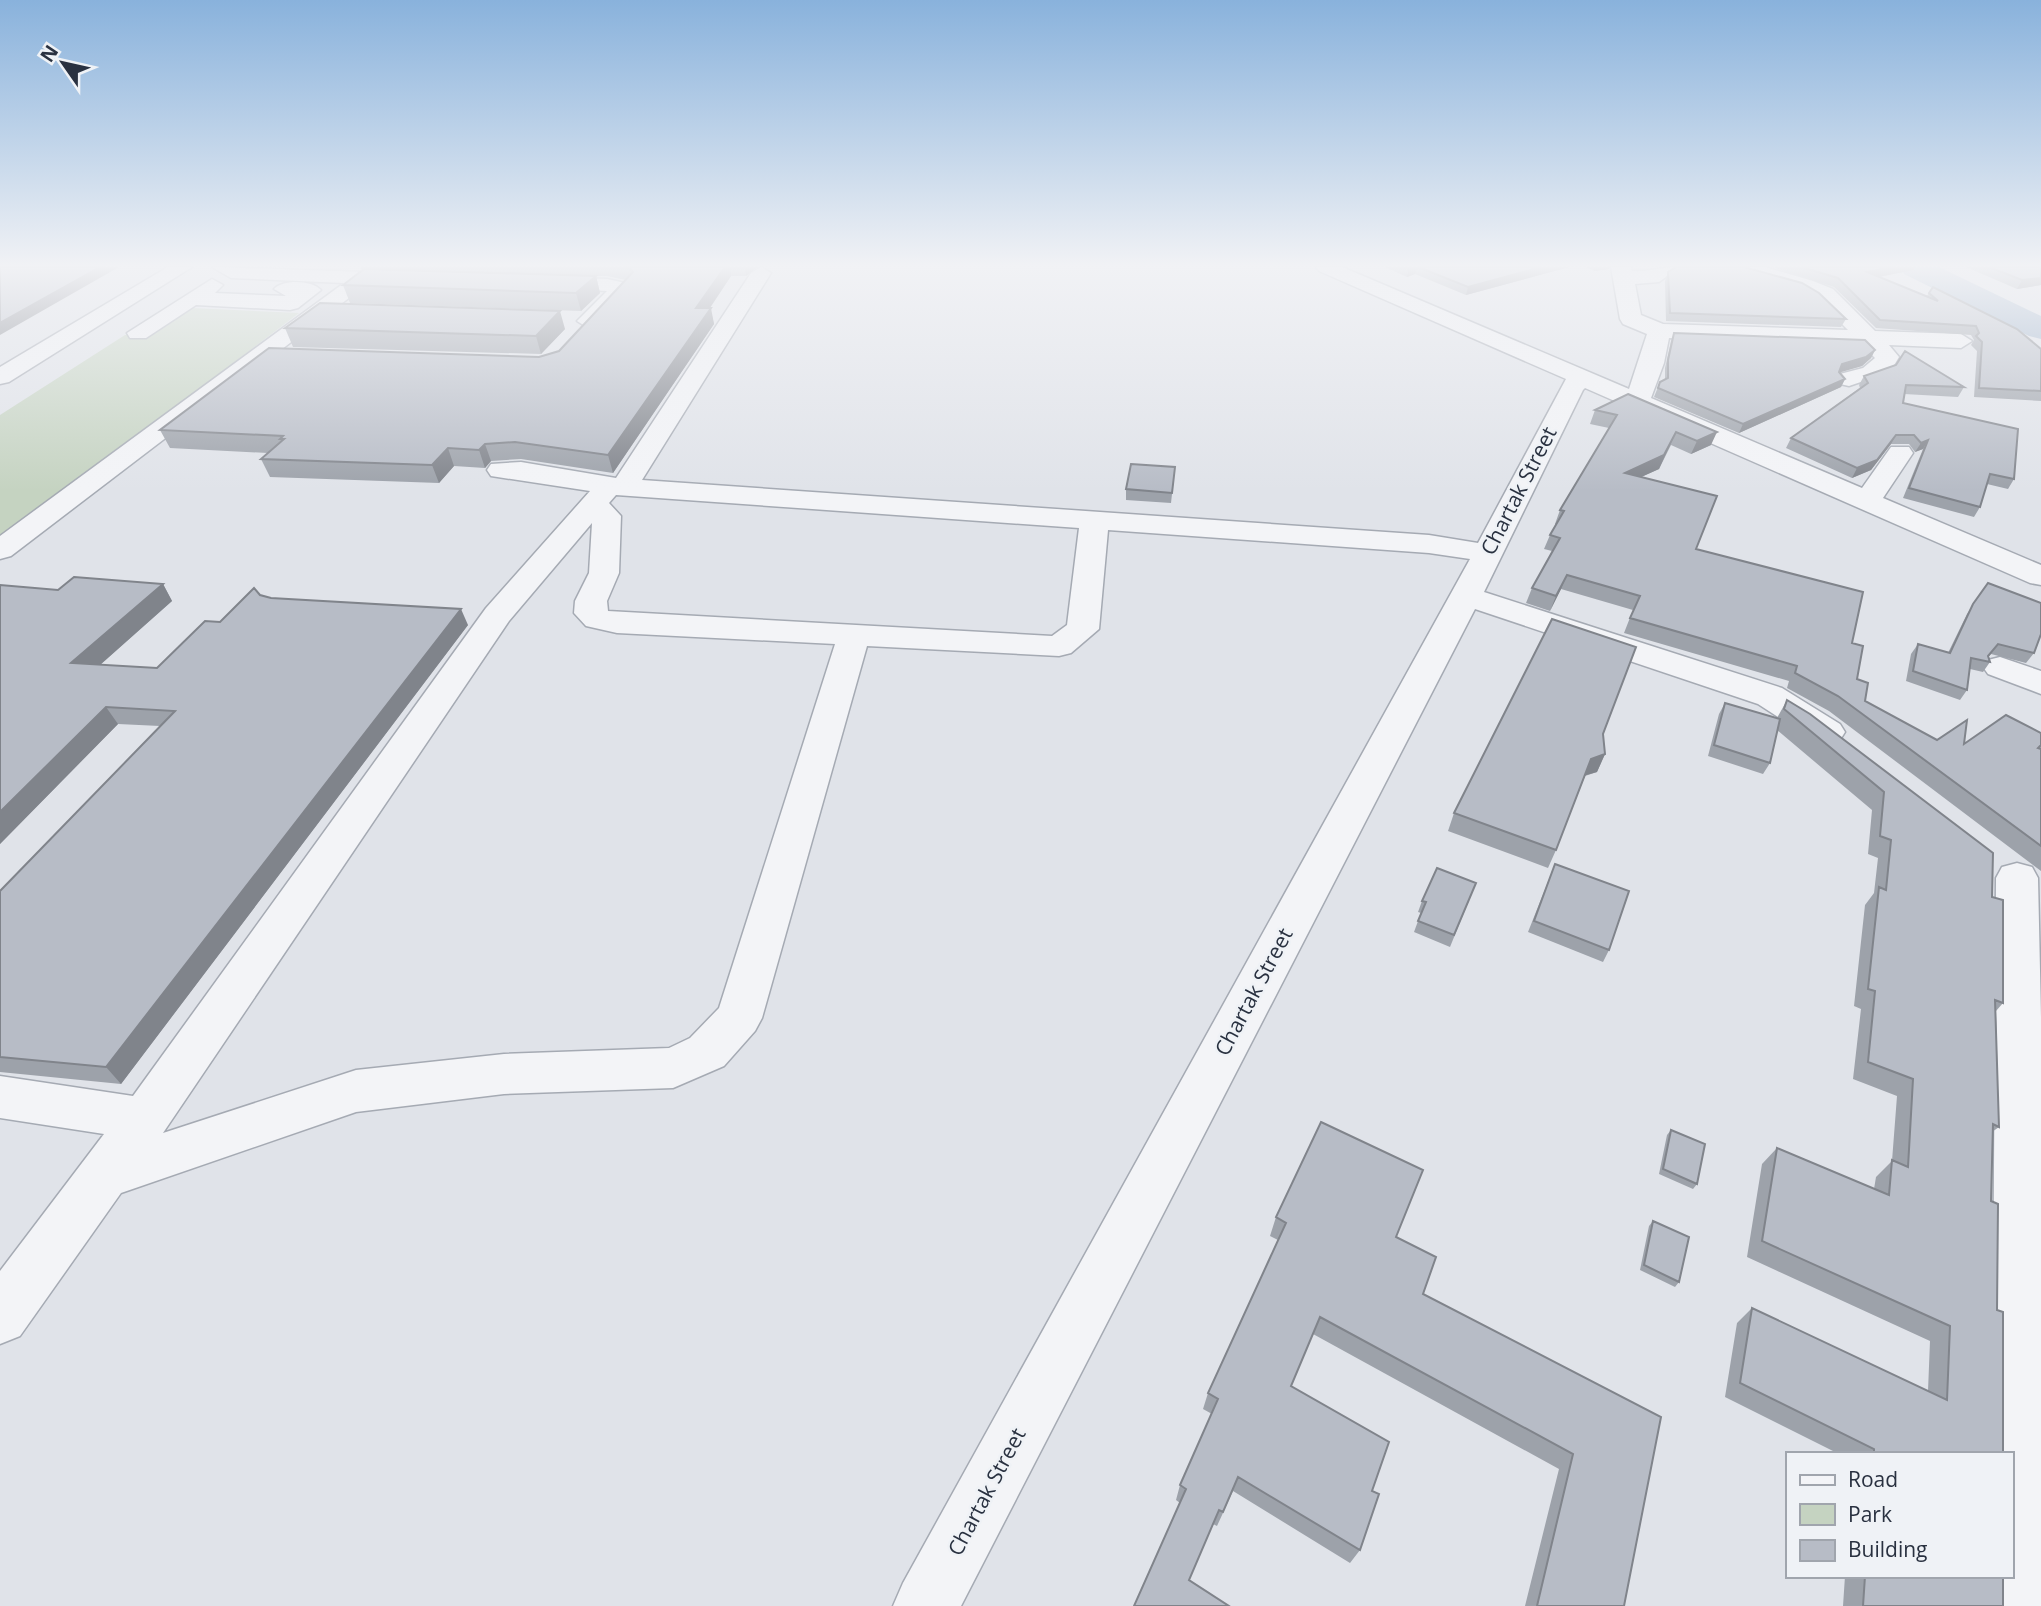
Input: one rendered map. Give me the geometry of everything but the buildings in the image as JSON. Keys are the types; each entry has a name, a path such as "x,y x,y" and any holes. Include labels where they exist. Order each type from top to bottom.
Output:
{"street":[{"path":"0,377 58,342"},
{"path":"0,550 279,342"},
{"path":"0,1316 145,1119 497,615 609,493 713,342"},
{"path":"1499,342 2041,576"},
{"path":"1637,401 1652,363 1657,342"},
{"path":"1849,379 1874,373 1885,365 1887,357 1871,342"},
{"path":"262,355 302,356"},
{"name":"Chartak Street","path":"926,1606 1466,596 1572,387 1582,378"},
{"path":"1867,501 1900,453"},
{"path":"502,470 520,470 609,493 1094,520 1429,544 1488,553"},
{"path":"609,493 604,573 591,601 590,613 597,619 617,623 1059,646 1083,629 1094,520"},
{"path":"1466,596 1770,696 1814,722 1855,754"},
{"path":"456,612 497,615"},
{"path":"103,1176 356,1091 504,1074 673,1068 707,1052 738,1018 855,635"},
{"path":"2000,667 2041,683"},
{"path":"2017,878 2030,1431 2024,1606"},
{"path":"0,1097 145,1119"}],"green space":[{"path":"114,342 261,342 0,541 0,415"}]}
